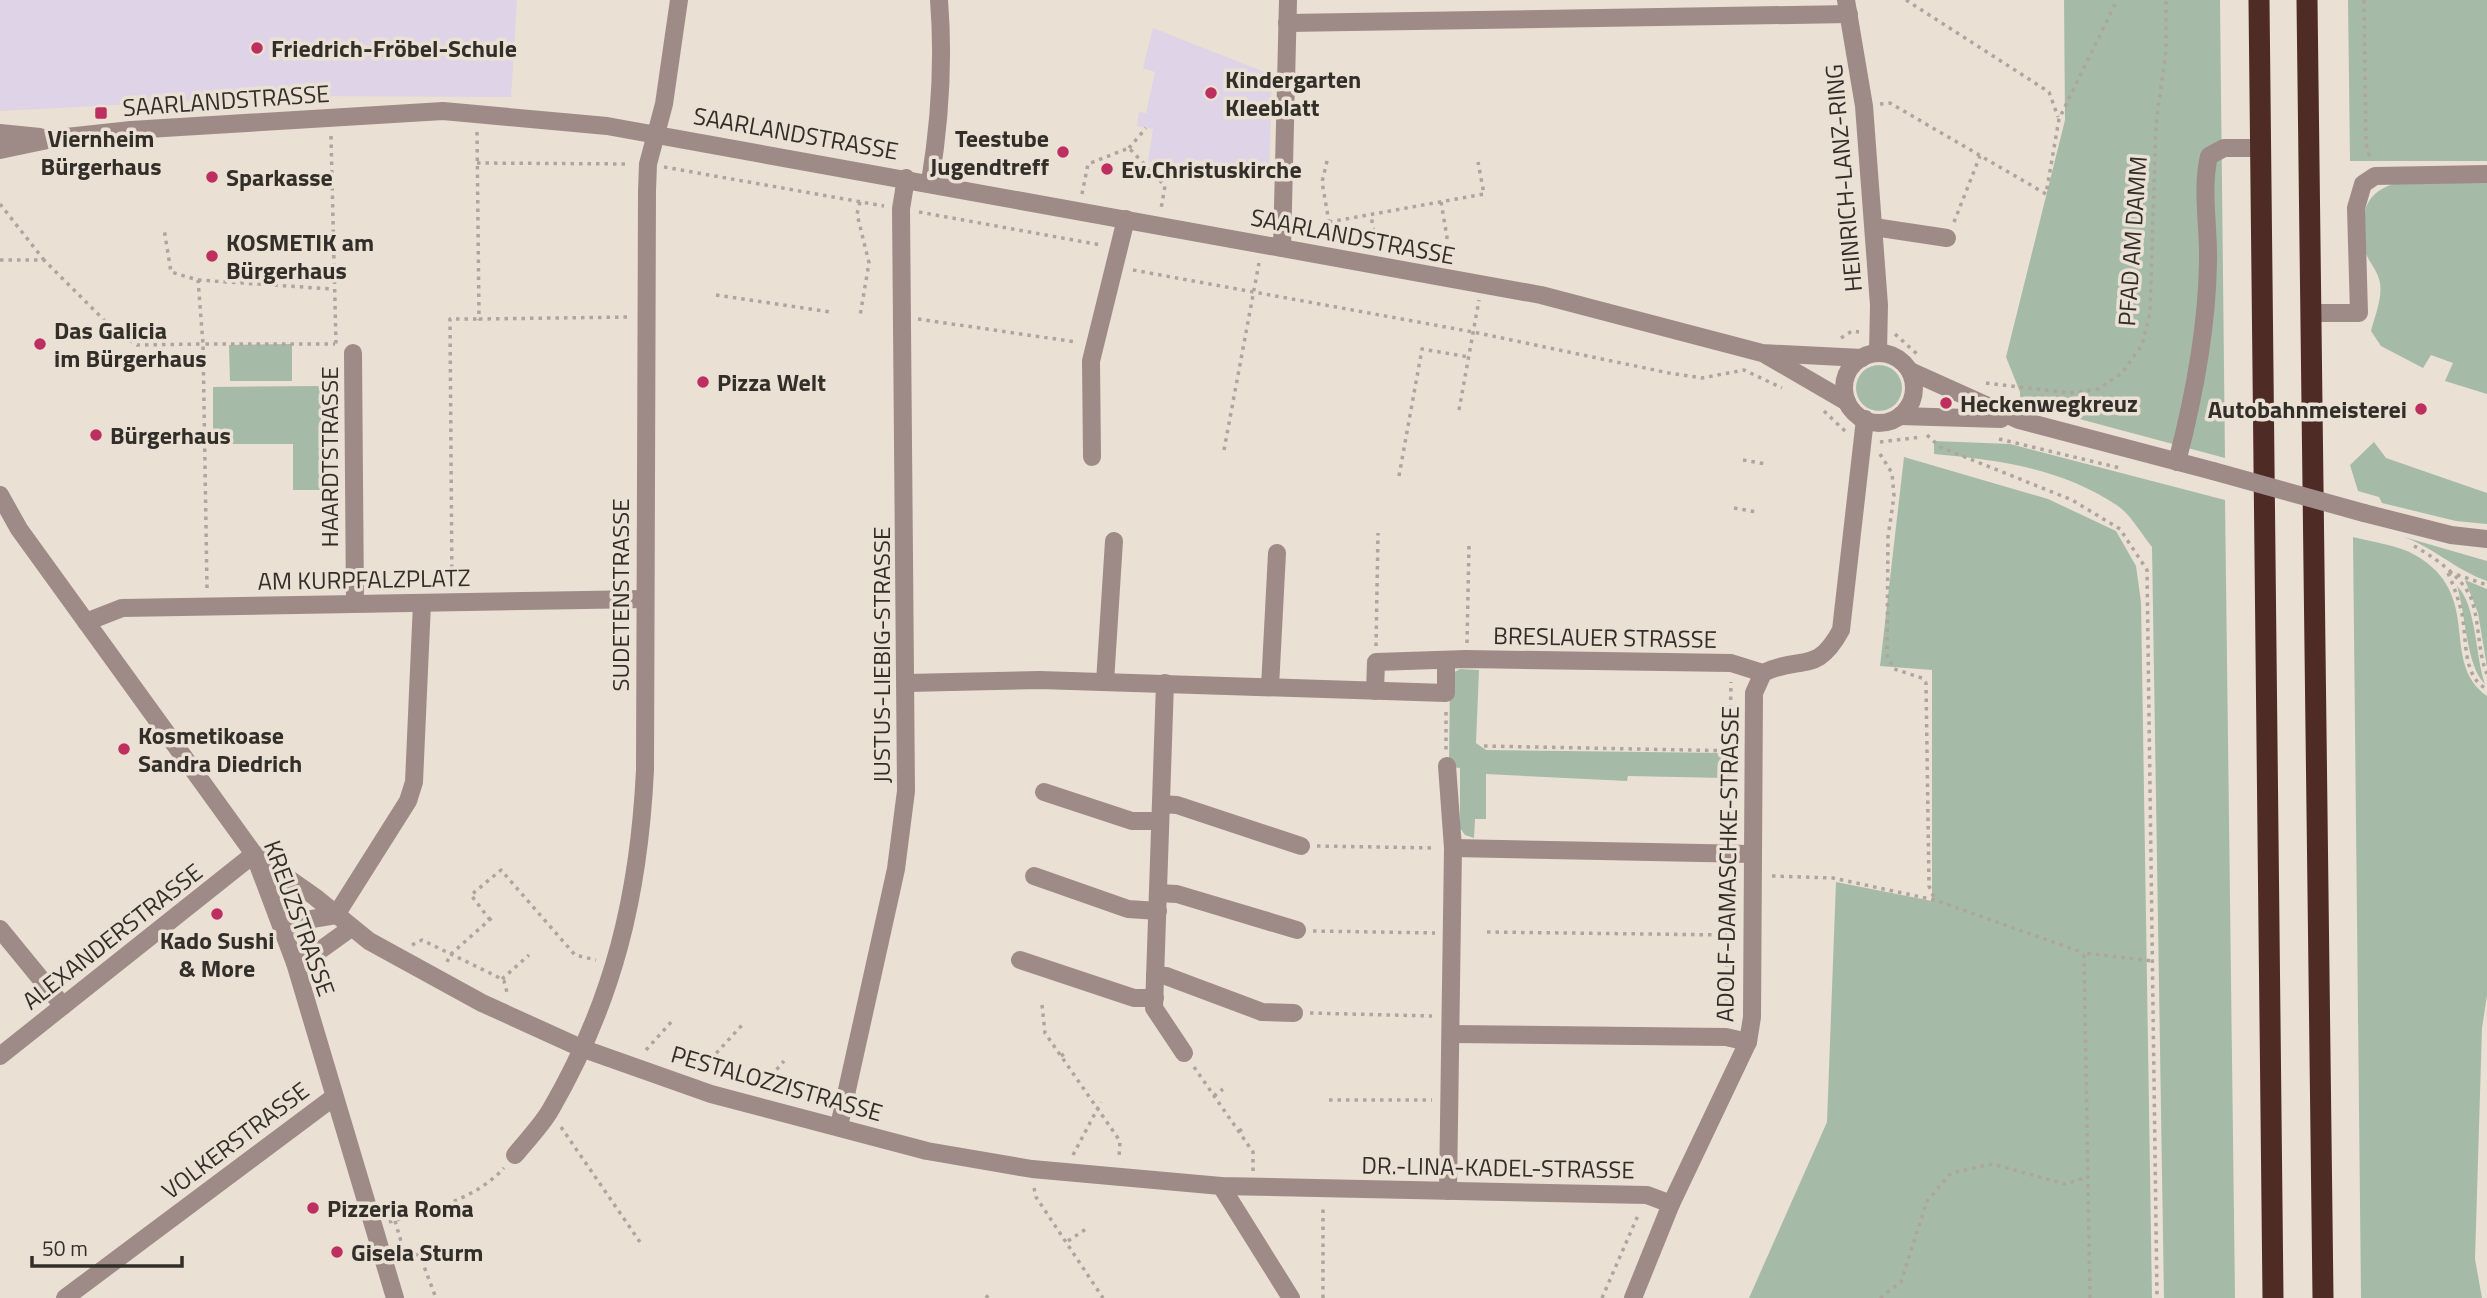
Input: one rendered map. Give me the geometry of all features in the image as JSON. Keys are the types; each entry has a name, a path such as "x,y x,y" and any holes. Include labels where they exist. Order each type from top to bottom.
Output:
{"highway":[{"path":"2259,0 2273,1298"},
{"path":"2306,0 2323,1298"}],"street":[{"name":"SUDETENSTRASSE","path":"515,1155 550,1111 606,998 631,905 642,834 644,317 648,164 664,104 679,0"},
{"path":"930,182 939,125 943,50 939,0"},
{"path":"1282,248 1288,0"},
{"path":"1287,23 1847,7"},
{"name":"HEINRICH-LANZ-RING","path":"1847,7 1864,106 1874,228 1879,305 1870,355"},
{"name":"SAARLANDSTRASSE","path":"0,150 57,138 163,128 331,117 477,112 656,133 1541,295 1762,353 1870,355"},
{"name":"SAARLANDSTRASSE","path":"0,133 57,138"},
{"path":"2178,462 2195,384 2204,323 2208,262 2205,172 2209,156 2224,148 2261,148"},
{"path":"2310,313 2359,313 2356,208 2363,184 2375,176 2487,174"},
{"name":"JUSTUS-LIEBIG-STRASSE","path":"839,1126 896,869 906,791 901,209 906,178"},
{"path":"1092,457 1091,361 1126,219"},
{"path":"1874,228 1947,238"},
{"name":"HAARDTSTRASSE","path":"353,353 355,603"},
{"name":"SAARLANDSTRASSE","path":"1762,353 1847,402"},
{"path":"2018,420 1910,371 1896,358 1870,355 1846,377 1847,402 1865,419 1882,422 1900,416 1965,415 2018,420 2364,513 2451,535 2487,539"},
{"path":"1900,416 1913,395 1910,371"},
{"path":"1763,673 1779,665 1807,663 1829,653 1841,630 1865,419"},
{"name":"KREUZSTRASSE","path":"0,495 19,529 254,855 295,963 395,1298"},
{"path":"2451,535 2487,550"},
{"path":"1105,682 1114,541"},
{"path":"1270,687 1277,552"},
{"name":"AM KURPFALZPLATZ","path":"86,622 122,608 645,598"},
{"path":"282,928 300,921 336,915 408,801 414,782 422,603"},
{"name":"BRESLAUER STRASSE","path":"1376,662 1446,662 1466,659 1731,663 1763,673"},
{"path":"1375,691 1376,662"},
{"path":"907,683 1040,680 1446,692 1446,662"},
{"name":"ADOLF-DAMASCHKE-STRASSE","path":"1633,1298 1671,1204 1748,1042 1752,1017 1754,693 1763,673"},
{"path":"1165,683 1154,1003 1184,1053"},
{"path":"1447,766 1453,848 1448,1191"},
{"path":"1044,792 1132,821 1161,813 1177,805 1301,846"},
{"path":"1453,848 1752,854"},
{"name":"PESTALOZZISTRASSE","path":"254,855 351,928 438,980 581,1048 693,1087 927,1151 1031,1169 1221,1186 1322,1188"},
{"name":"ALEXANDERSTRASSE","path":"0,1056 254,855"},
{"path":"1034,876 1128,909 1177,894 1297,930"},
{"path":"295,963 319,951 351,928"},
{"path":"0,929 63,1006"},
{"path":"1020,960 1154,1003"},
{"path":"1155,975 1166,976 1262,1012 1294,1013"},
{"path":"1451,1025 1726,1037 1748,1042"},
{"name":"VOLKERSTRASSE","path":"65,1298 334,1097"},
{"path":"1221,1186 1291,1298"},
{"name":"DR.-LINA-KADEL-STRASSE","path":"1322,1188 1647,1195 1671,1204"}],"path":[{"path":"1906,0 2049,92 2059,119"},
{"path":"1864,106 1890,103 2046,194 2059,119 2117,0"},
{"name":"PFAD AM DAMM","path":"1980,383 2070,393 2098,389 2122,373 2141,345 2150,313 2156,124 2166,51 2166,0"},
{"path":"2364,0 2365,144 2375,176"},
{"path":"477,112 479,319"},
{"path":"331,117 335,344"},
{"path":"1079,210 1088,164 1129,148 1146,128"},
{"path":"1129,148 1165,186 1158,225"},
{"path":"1947,238 1980,156"},
{"path":"1320,255 1329,222 1322,181 1328,157"},
{"path":"1329,222 1484,194 1478,162"},
{"path":"477,163 648,164 1118,248"},
{"path":"860,202 857,214 869,263 860,316"},
{"path":"1439,277 1447,237 1441,202"},
{"path":"0,204 44,260 115,331 137,345 335,344 353,353"},
{"path":"1367,264 1374,233 1371,215"},
{"path":"164,229 171,272 198,280 332,289"},
{"path":"1224,450 1263,244"},
{"path":"0,260 44,260"},
{"path":"1114,267 1253,290 1680,375 1702,378 1744,370 1758,376"},
{"path":"198,280 203,344 208,606"},
{"path":"1459,410 1482,285"},
{"path":"716,295 831,312"},
{"path":"452,603 450,319 644,317"},
{"path":"902,318 1095,345"},
{"path":"1399,476 1422,349 1469,357"},
{"path":"1927,436 1940,447 2072,500 2120,528 2147,570 2157,1298"},
{"path":"2015,441 2121,468"},
{"path":"1875,443 1892,473 1894,496 1888,537 1887,655 1894,669 1922,678 1926,682 1929,886 1936,900"},
{"path":"1743,460 1766,464"},
{"path":"1734,508 1757,512"},
{"path":"1376,662 1378,533"},
{"path":"2403,543 2416,546 2448,571 2471,599 2481,661 2487,674"},
{"path":"1466,659 1469,544"},
{"path":"2448,571 2487,585"},
{"path":"2448,571 2461,608 2469,668 2475,680 2487,689"},
{"path":"1726,1037 1731,663"},
{"path":"1446,692 1447,766"},
{"path":"1484,746 1754,751"},
{"path":"1301,846 1453,848"},
{"path":"490,920 471,895 501,870 575,956 615,965"},
{"path":"1752,876 1833,878 1936,900 2084,953 2153,961"},
{"path":"438,980 451,954 495,915"},
{"path":"1297,930 1452,933"},
{"path":"1487,932 1727,935"},
{"path":"393,955 422,940 502,979 514,1018"},
{"path":"2084,953 2091,1298"},
{"path":"502,979 529,955"},
{"path":"1042,1004 1045,1033 1120,1141 1117,1177"},
{"path":"1294,1013 1451,1025"},
{"path":"636,1067 647,1049 673,1020"},
{"path":"693,1087 699,1073 743,1024"},
{"path":"1061,1056 1067,1052"},
{"path":"1184,1053 1253,1152 1253,1187"},
{"path":"756,1105 761,1086 784,1061"},
{"path":"1214,1096 1223,1089"},
{"path":"1329,1100 1450,1100"},
{"path":"1064,1173 1101,1102"},
{"path":"550,1111 642,1245"},
{"path":"1239,1131 1246,1126"},
{"path":"374,1227 443,1205 490,1183 515,1155"},
{"path":"1881,1298 1902,1282 1927,1201 1951,1173 1992,1164 2065,1185 2088,1177"},
{"path":"1031,1169 1036,1196 1103,1298"},
{"path":"1322,1188 1323,1298"},
{"path":"1602,1298 1647,1195"},
{"path":"395,1221 403,1248 420,1256 436,1298"},
{"path":"1067,1241 1086,1229"}],"shaded area":[{"name":"Friedrich-Fröbel-Schule","path":"0,0 517,0 511,97 292,96 0,111"},
{"name":"Kindergarten Kleeblatt","path":"1153,28 1272,75 1269,178 1212,168 1212,163 1186,158 1184,168 1148,162 1153,129 1137,126 1139,112 1146,113 1155,72 1143,68"}],"green space":[{"path":"2064,0 2220,0 2225,458 2020,403 2020,392 2006,357 2065,120"},
{"path":"2348,0 2487,0 2487,161 2350,161"},
{"path":"2441,179 2487,180 2487,394 2445,381 2453,363 2431,355 2423,368 2381,346 2371,331 2380,285 2378,275 2365,250 2363,222 2368,202 2381,190 2398,183"},
{"path":"292,344 292,381 230,381 229,345"},
{"path":"1879,365 1895,372 1902,388 1895,404 1879,411 1863,404 1856,388 1863,372"},
{"path":"321,386 321,490 293,490 293,444 213,444 213,387"},
{"path":"1934,441 2010,444 2225,500 2235,1298 2164,1298 2152,547 2123,510 2097,493 2052,474 2029,468 1934,454"},
{"path":"2374,442 2386,458 2487,493 2487,524 2456,521 2382,503 2379,497 2358,491 2350,465"},
{"path":"1904,457 2048,499 2116,531 2136,566 2141,602 2152,1298 1749,1298 1827,1122 1836,882 1932,901 1932,670 1880,666"},
{"path":"2353,537 2408,552 2436,571 2449,589 2456,608 2465,665 2473,682 2487,696 2487,995 2482,1028 2475,1259 2482,1298 2361,1298"},
{"path":"2404,537 2487,561 2487,581 2465,571"},
{"path":"2465,580 2487,589 2487,667 2478,613"},
{"path":"2457,586 2464,595 2472,618 2485,684 2470,652"},
{"path":"1460,669 1479,670 1476,743 1486,750 1726,753 1725,778 1628,776 1627,781 1486,774 1486,819 1475,819 1474,838 1465,835 1460,828 1460,768 1449,767 1450,681 1453,673"}],"place":[{"name":"Friedrich-Fröbel-Schule","path":"257,48"},
{"name":"Kindergarten Kleeblatt","path":"1211,93"},
{"name":"Viernheim Bürgerhaus","path":"101,113"},
{"name":"Teestube Jugendtreff","path":"1063,152"},
{"name":"Ev.Christuskirche","path":"1107,169"},
{"name":"Sparkasse","path":"212,177"},
{"name":"KOSMETIK am Bürgerhaus","path":"212,256"},
{"name":"Das Galicia im Bürgerhaus","path":"40,344"},
{"name":"Pizza Welt","path":"703,382"},
{"name":"Heckenwegkreuz","path":"1946,403"},
{"name":"Autobahnmeisterei","path":"2421,409"},
{"name":"Bürgerhaus","path":"96,435"},
{"name":"Kosmetikoase Sandra Diedrich","path":"124,749"},
{"name":"Kado Sushi & More","path":"217,914"},
{"name":"Pizzeria Roma","path":"313,1208"},
{"name":"Gisela Sturm","path":"337,1252"}]}
